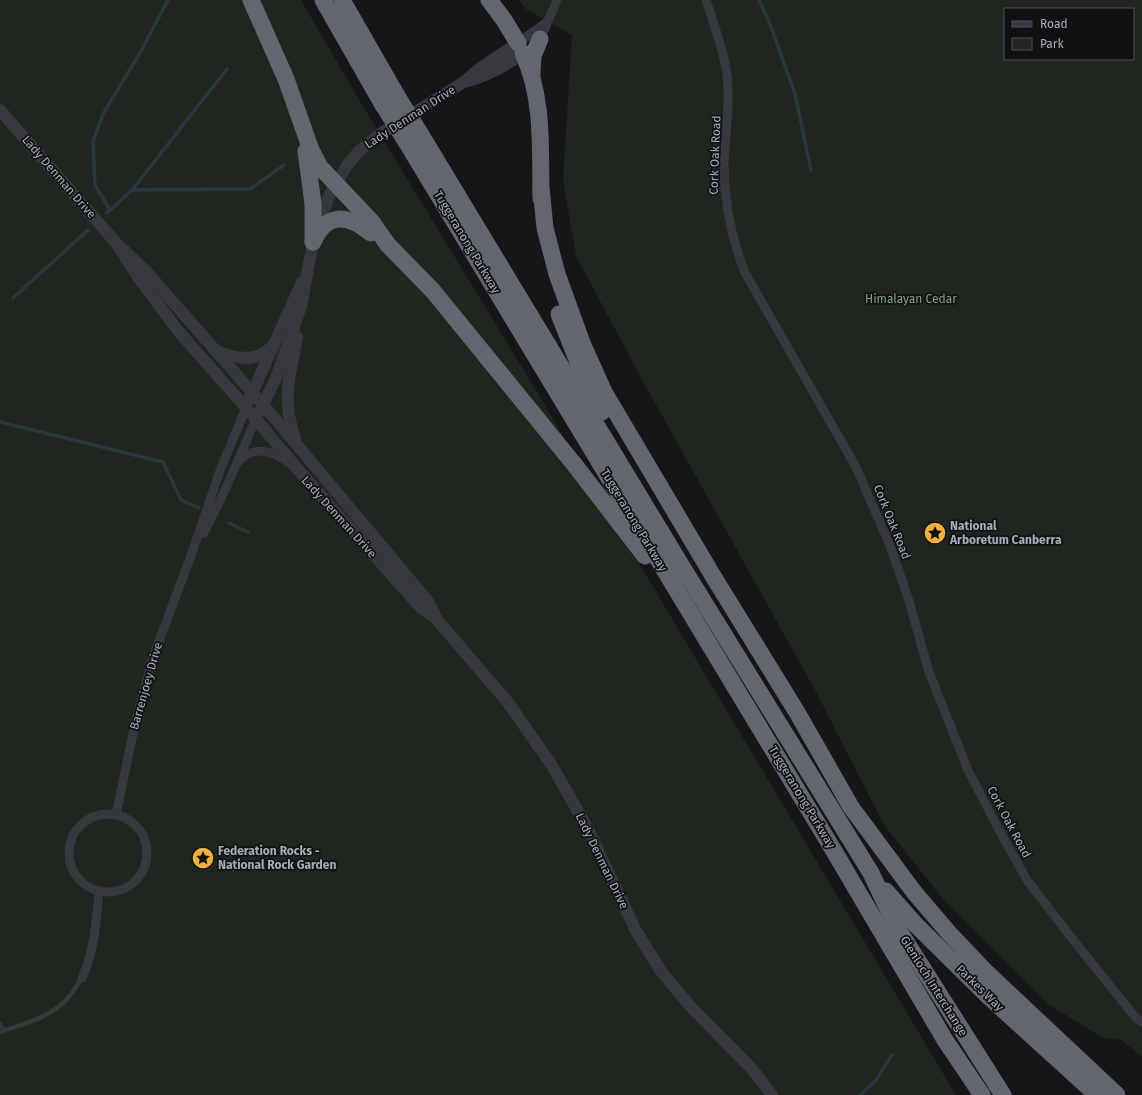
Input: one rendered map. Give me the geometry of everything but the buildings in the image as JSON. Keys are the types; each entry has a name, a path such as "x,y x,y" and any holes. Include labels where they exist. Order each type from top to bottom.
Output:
{"highway":[{"path":"251,0 283,73 316,161 335,184 371,221 388,245 433,291 574,464 704,634"},
{"name":"Tuggeranong Parkway","path":"323,0 390,100 871,872"},
{"name":"Tuggeranong Parkway","path":"342,0 390,100"},
{"path":"489,0 504,20 520,48 532,76"},
{"path":"540,39 533,56 532,76 540,124 541,230 544,256 555,304 586,382 681,565"},
{"path":"299,117 309,165 313,242"},
{"name":"Tuggeranong Parkway","path":"414,139 704,634 945,1040"},
{"path":"541,188 545,228 557,274 582,343 604,392 713,576 798,714 851,806 914,892 949,933 986,972 1118,1095"},
{"path":"313,242 324,225 331,221 345,219 358,223 388,245"},
{"name":"Glenloch Interchange","path":"871,872 896,926 1003,1095"},
{"name":"Parkes Way","path":"871,872 916,925 958,967 1097,1095"},
{"name":"Glenloch Interchange","path":"945,1040 972,1095"},
{"name":"Glenloch Interchange","path":"945,1040 982,1095"}],"street":[{"path":"520,48 540,39 558,0"},
{"name":"Cork Oak Road","path":"706,0 727,72 728,103 724,164 725,197 732,238 744,271 856,467 891,548 909,601 929,672 968,770 998,828 1027,880 1136,1018 1142,1022"},
{"path":"520,48 547,22"},
{"name":"Lady Denman Drive","path":"262,405 286,353 305,292 313,242 322,212 335,184 353,157 372,140 464,82 479,69 520,48"},
{"name":"Lady Denman Drive","path":"0,110 117,244 145,270 262,405 427,600 438,621"},
{"name":"Lady Denman Drive","path":"117,244 149,293 179,332 256,419 294,466 421,608 438,621 506,700 551,764 588,829 636,931 661,971 690,1006 752,1069 772,1095"},
{"name":"Lady Denman Drive","path":"246,408 299,290 309,262"},
{"path":"297,446 288,419 286,397 305,292"},
{"path":"214,350 235,358 243,359 265,353 274,343"},
{"name":"Barrenjoey Drive","path":"189,561 235,467 262,405"},
{"name":"Barrenjoey Drive","path":"116,815 142,692 161,632 189,561 221,468 246,408"},
{"path":"235,467 244,456 260,451 276,454 294,466"},
{"path":"101,815 116,815 133,822 142,832 147,845 146,864 140,876 131,886 112,893 99,892 86,886 76,876 69,856 71,842 77,829 88,820 101,815"},
{"path":"82,978 91,959 99,892"}],"lane":[{"path":"0,1024 2,1031 36,1019 53,1010 67,999 82,978"}],"green space":[{"path":"0,0 301,0 364,108 528,377 956,1095 0,1095"},
{"name":"National Arboretum Canberra","path":"518,0 1142,0 1142,1057 1122,1040 1103,1038 1048,1004 943,899 884,825 815,690 640,376 576,256 563,180 572,35 526,9"}],"waterway":[{"path":"110,210 95,185 93,142 103,114 140,53 168,0"},
{"path":"759,0 770,24 795,94 811,170"},
{"path":"132,190 227,69"},
{"path":"107,213 132,190 250,189 284,165"},
{"path":"13,298 88,230"},
{"path":"0,422 163,462 181,500 199,508"},
{"path":"229,523 248,532"},
{"path":"860,1095 876,1080 892,1055"}],"place":[{"name":"National Arboretum Canberra","path":"935,533"},
{"name":"Federation Rocks - National Rock Garden","path":"203,858"}],"park label":[{"name":"Himalayan Cedar","path":"911,299"}]}
